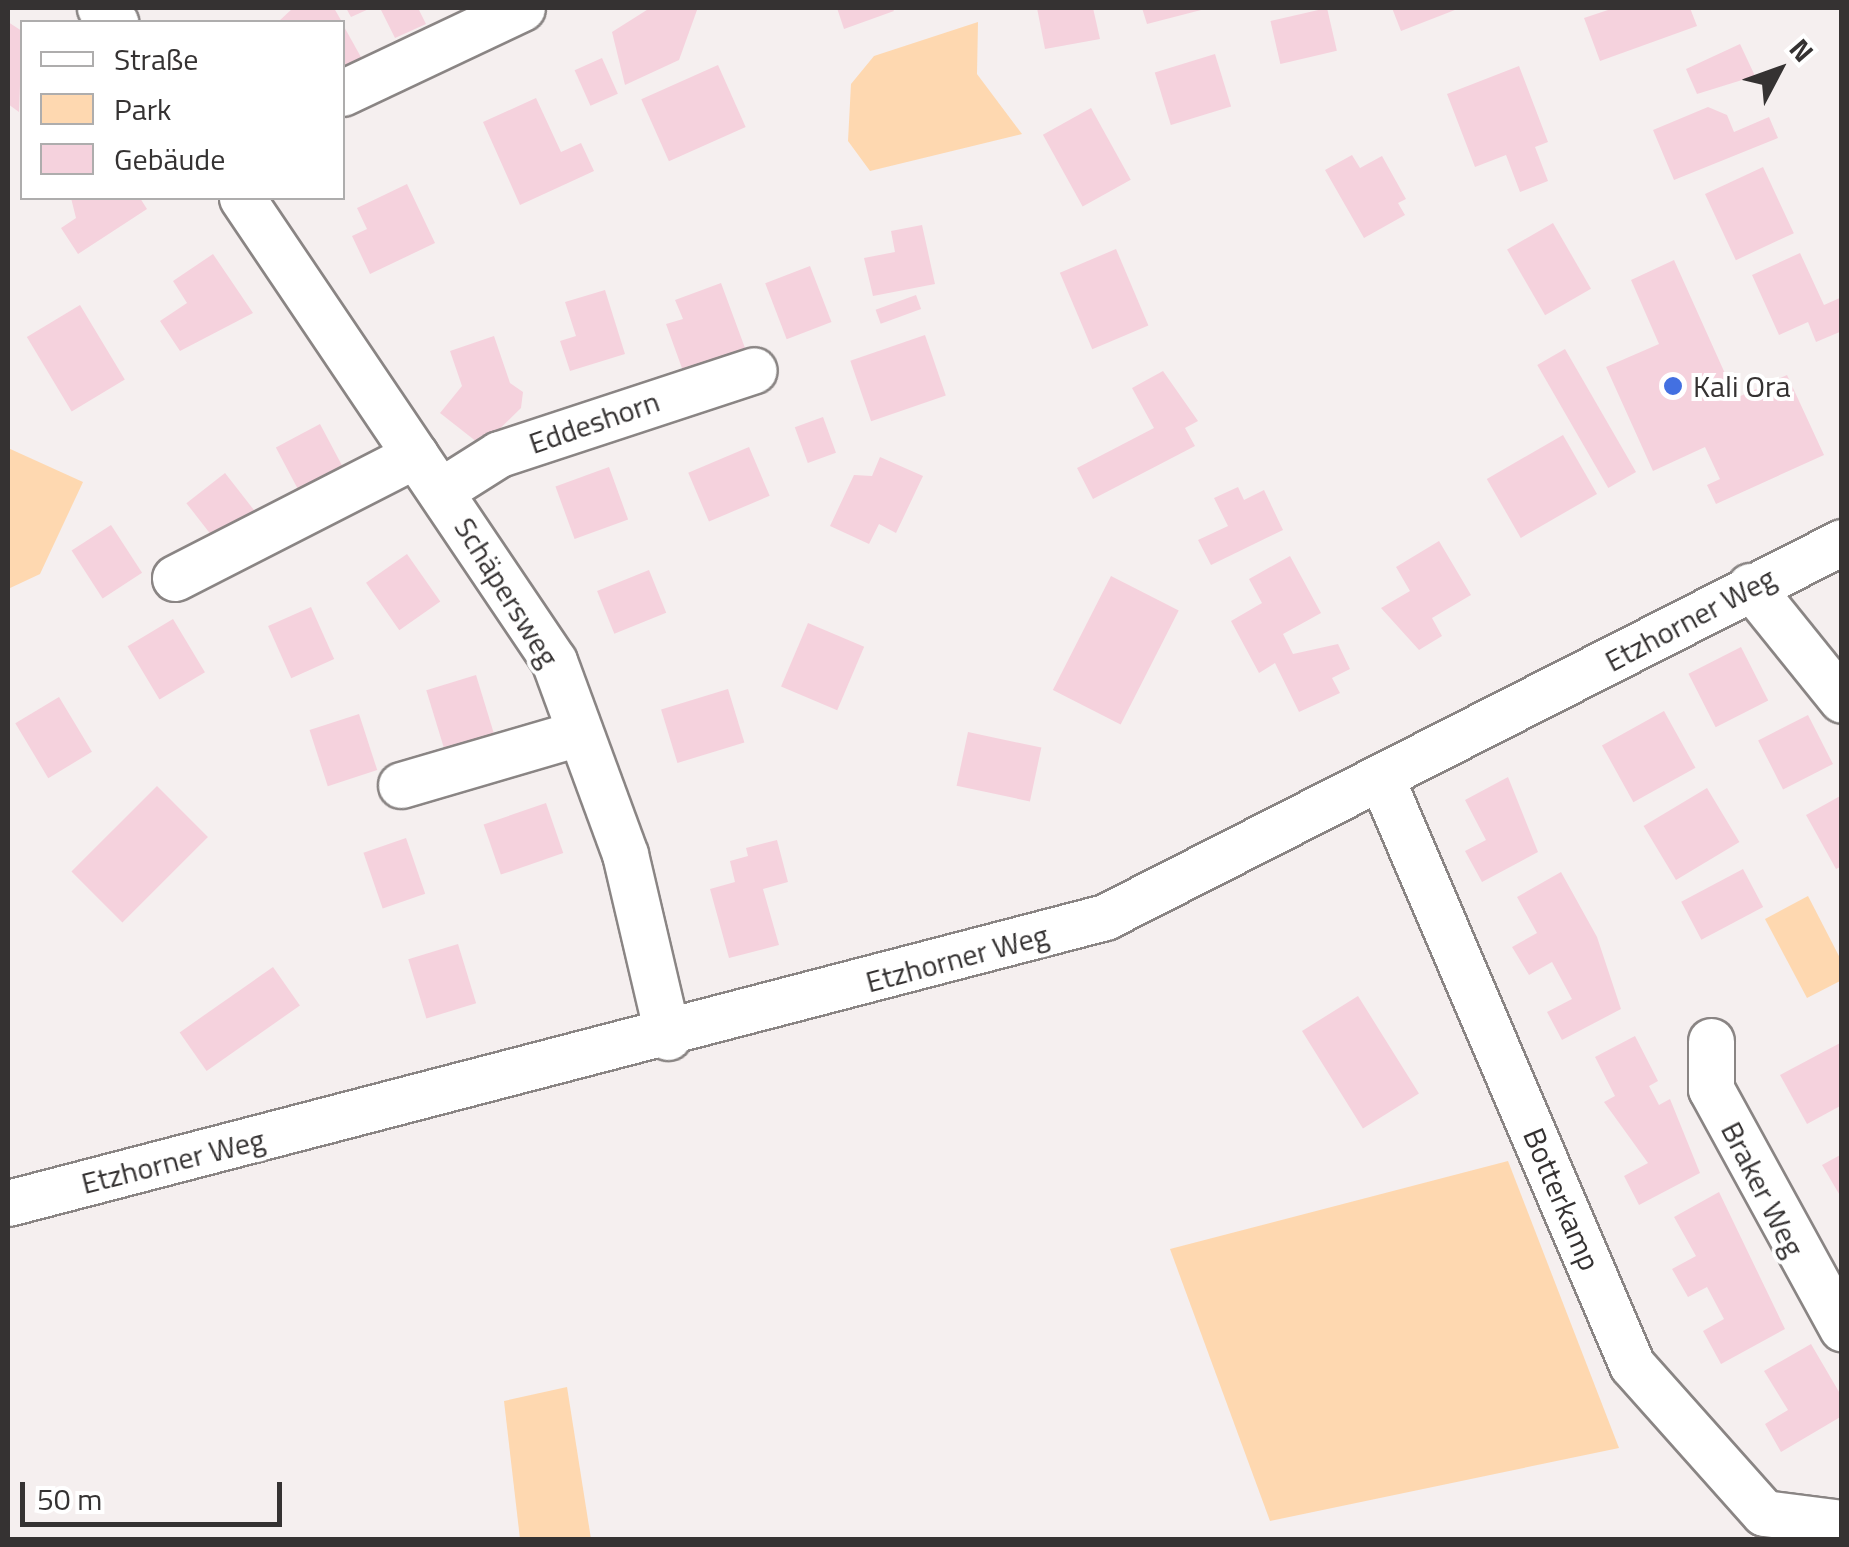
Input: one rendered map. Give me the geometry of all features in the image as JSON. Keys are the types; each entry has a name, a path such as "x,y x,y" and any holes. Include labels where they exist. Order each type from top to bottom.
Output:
{"street":[{"path":"345,91 522,8"},
{"name":"Schäpersweg","path":"243,200 554,660 625,854 668,1037"},
{"name":"Eddeshorn","path":"442,490 500,454 754,370"},
{"path":"175,578 415,455"},
{"name":"Etzhorner Weg","path":"8,1203 668,1037 1106,917 1382,780 1750,586 1842,542"},
{"path":"1750,586 1842,700"},
{"path":"401,785 579,733"},
{"name":"Botterkamp","path":"1382,780 1632,1365 1764,1514 1842,1522"},
{"name":"Braker Weg","path":"1711,1041 1712,1089 1842,1328"}],"green space":[{"path":"978,22 977,74 1022,134 870,171 848,141 851,84 874,56"},
{"path":"8,448 83,482 40,574 8,589"},
{"path":"1808,896 1841,960 1842,980 1807,998 1765,919"},
{"path":"1508,1161 1619,1448 1270,1521 1170,1249"},
{"path":"567,1387 591,1539 520,1539 504,1401"}],"building":[{"path":"293,8 334,8 341,20 280,20"},
{"path":"346,8 371,8 351,17"},
{"path":"380,8 418,8 426,24 395,38"},
{"path":"650,8 697,10 679,60 625,85 612,32"},
{"path":"837,8 892,8 894,11 844,29"},
{"path":"1037,8 1093,8 1100,39 1045,49"},
{"path":"1142,8 1205,8 1205,9 1147,24"},
{"path":"1327,8 1337,51 1280,64 1270,21"},
{"path":"1392,8 1460,8 1401,31"},
{"path":"1614,8 1690,8 1697,26 1600,61 1584,18"},
{"path":"8,22 20,30 19,112 8,104"},
{"path":"345,28 362,59 345,68"},
{"path":"1740,44 1755,76 1697,94 1686,69"},
{"path":"1215,54 1231,107 1171,125 1155,72"},
{"path":"602,58 618,94 590,106 575,70"},
{"path":"718,65 746,127 669,161 641,99"},
{"path":"1519,66 1548,142 1535,147 1548,181 1520,192 1506,155 1475,167 1447,94"},
{"path":"536,98 561,152 581,143 594,171 520,205 483,122"},
{"path":"1708,107 1727,115 1734,132 1769,117 1778,138 1674,180 1653,130"},
{"path":"1091,108 1131,180 1083,206 1043,135"},
{"path":"1352,155 1360,168 1382,156 1406,199 1398,203 1405,215 1364,238 1325,170"},
{"path":"1763,167 1794,233 1736,260 1705,194"},
{"path":"407,184 435,243 370,274 352,236 367,229 357,208"},
{"path":"72,200 141,200 147,209 78,254 61,228 76,218"},
{"path":"1553,223 1591,289 1545,315 1507,250"},
{"path":"922,225 935,284 873,296 864,258 895,252 891,231"},
{"path":"1116,249 1148,325 1092,349 1060,273"},
{"path":"1800,253 1824,305 1842,297 1842,331 1816,342 1808,322 1779,335 1752,275"},
{"path":"213,254 253,313 180,351 160,321 187,303 173,281"},
{"name":"Kali Ora","path":"1674,260 1736,398 1787,375 1824,455 1716,504 1707,485 1720,479 1705,447 1653,471 1606,367 1659,344 1631,280"},
{"path":"810,266 832,322 787,339 765,283"},
{"path":"721,283 745,348 683,371 666,324 683,319 675,300"},
{"path":"605,290 625,354 570,371 560,341 576,336 565,302"},
{"path":"916,295 921,309 881,324 876,310"},
{"path":"80,305 125,380 72,412 27,337"},
{"path":"925,335 946,396 871,421 850,361"},
{"path":"494,336 510,383 523,392 521,408 482,446 440,413 462,386 450,351"},
{"path":"1565,349 1636,472 1608,488 1537,365"},
{"path":"1163,371 1198,421 1185,428 1195,446 1093,499 1077,468 1154,428 1132,388"},
{"path":"823,417 836,453 808,463 795,427"},
{"path":"320,424 347,475 303,499 276,447"},
{"path":"1563,435 1597,494 1521,538 1487,479"},
{"path":"749,447 770,496 709,522 688,473"},
{"path":"880,457 923,476 896,533 879,524 869,544 830,526 854,475 872,476"},
{"path":"609,467 628,520 575,539 555,486"},
{"path":"225,473 258,516 220,546 186,503"},
{"path":"1238,487 1244,500 1264,490 1283,530 1211,565 1198,540 1228,526 1214,498"},
{"path":"111,525 142,573 103,598 72,551"},
{"path":"1439,541 1471,595 1432,618 1442,636 1419,650 1381,608 1410,591 1396,567"},
{"path":"407,554 440,602 399,630 366,583"},
{"path":"1290,556 1321,613 1283,634 1293,654 1338,644 1350,669 1332,678 1340,693 1299,712 1275,663 1259,673 1231,621 1262,603 1249,579"},
{"path":"649,570 666,613 614,634 597,591"},
{"path":"1111,576 1179,611 1121,725 1053,690"},
{"path":"311,607 334,659 291,678 268,626"},
{"path":"173,619 205,672 160,699 128,646"},
{"path":"808,623 864,647 837,710 781,687"},
{"path":"1741,647 1768,700 1716,727 1688,674"},
{"path":"476,675 494,734 444,749 426,690"},
{"path":"728,689 744,743 677,763 661,709"},
{"path":"59,697 92,752 48,778 15,723"},
{"path":"1664,711 1696,768 1633,802 1602,745"},
{"path":"359,714 377,770 328,786 310,730"},
{"path":"1808,715 1833,764 1783,789 1758,740"},
{"path":"968,732 1041,748 1030,801 957,786"},
{"path":"1508,777 1538,852 1482,882 1465,851 1486,840 1465,800"},
{"path":"157,786 208,837 122,922 71,872"},
{"path":"1707,788 1739,842 1676,880 1644,826"},
{"path":"1842,795 1842,866 1836,869 1806,815"},
{"path":"546,803 563,853 501,875 484,824"},
{"path":"406,838 425,894 383,908 363,853"},
{"path":"777,840 788,882 763,889 779,945 729,958 710,889 735,882 730,861 748,856 746,848"},
{"path":"1743,869 1763,907 1701,940 1681,902"},
{"path":"1561,872 1597,937 1621,1009 1562,1040 1547,1012 1572,999 1552,962 1529,975 1512,947 1537,933 1517,897"},
{"path":"458,944 476,1003 426,1018 408,959"},
{"path":"273,967 300,1006 207,1071 180,1032"},
{"path":"1358,996 1419,1094 1363,1129 1302,1031"},
{"path":"1635,1036 1658,1081 1649,1086 1659,1105 1670,1099 1700,1173 1639,1205 1624,1176 1648,1163 1604,1102 1615,1096 1595,1057"},
{"path":"1842,1042 1842,1105 1807,1124 1780,1075"},
{"path":"1842,1154 1842,1199 1822,1165"},
{"path":"1719,1192 1785,1329 1721,1364 1703,1331 1724,1319 1707,1287 1688,1297 1672,1269 1696,1256 1674,1217"},
{"path":"1811,1344 1842,1397 1842,1416 1781,1452 1765,1424 1788,1410 1764,1371"}],"place":[{"name":"Kali Ora","path":"1673,386"}]}
